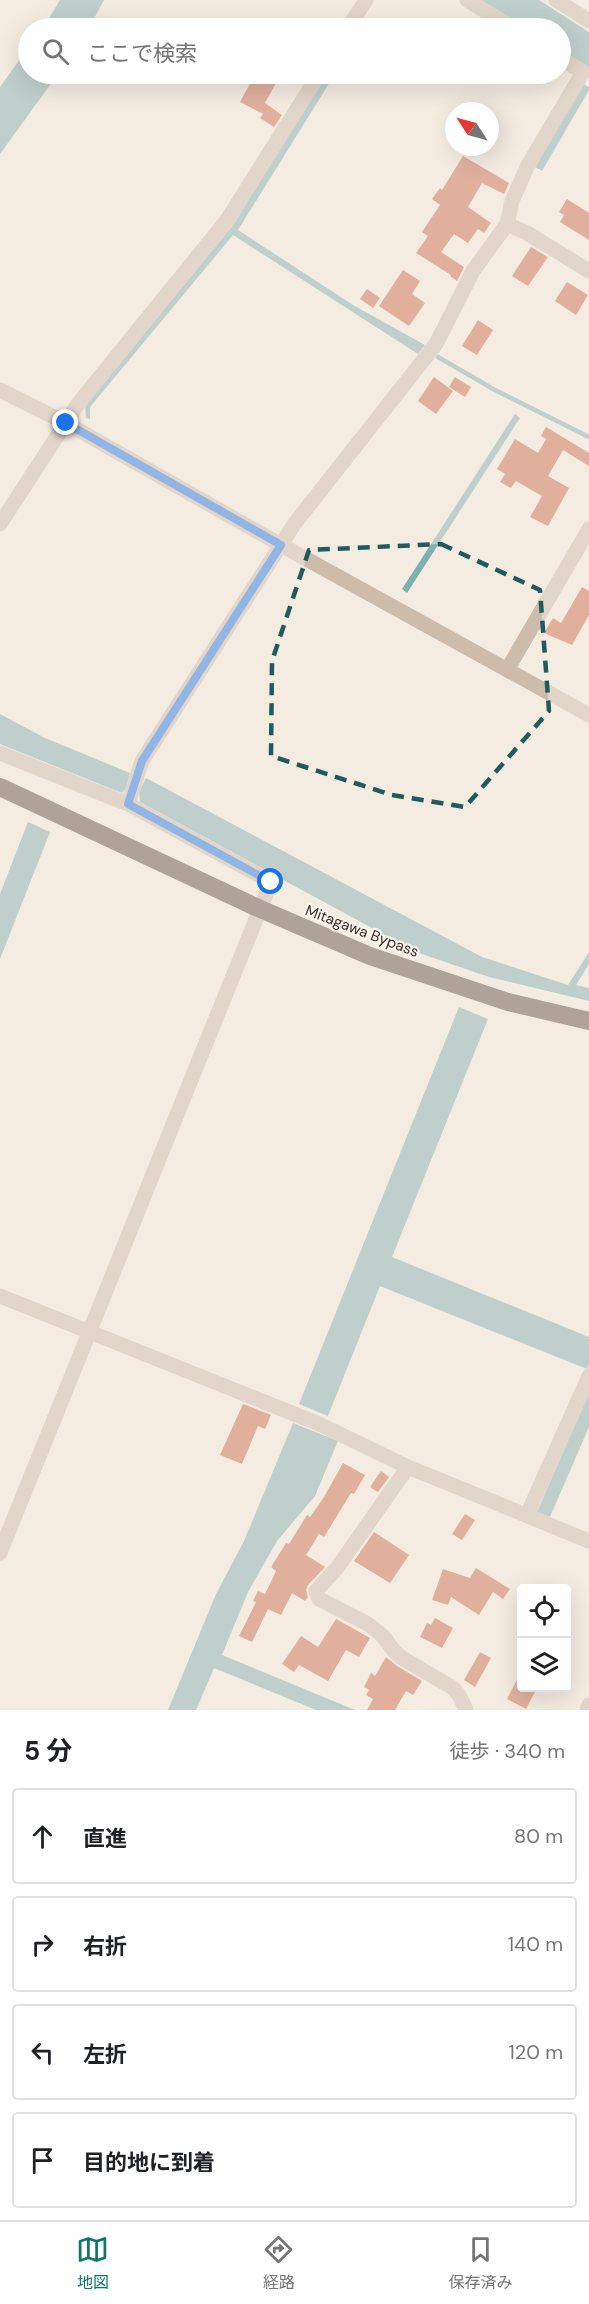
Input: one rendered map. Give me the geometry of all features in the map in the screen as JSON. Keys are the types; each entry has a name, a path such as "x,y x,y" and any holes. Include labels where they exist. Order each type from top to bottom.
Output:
{"highway":[{"name":"Mitagawa Bypass","path":"0,787 258,908 370,956 508,1002 589,1022"}],"street":[{"path":"354,18 366,0"},
{"path":"467,0 497,18"},
{"path":"556,0 589,21"},
{"path":"128,804 142,761 295,523 436,344 474,270 507,224 512,201 528,165 586,74 571,64"},
{"path":"0,524 78,404 227,220 314,84"},
{"path":"507,224 527,233 589,271"},
{"path":"0,390 66,423 589,715"},
{"path":"507,670 589,529"},
{"path":"0,753 128,804 271,882 258,908 0,1553"},
{"path":"0,1296 319,1424 408,1467 589,1541"},
{"path":"527,1515 589,1376"},
{"path":"408,1467 337,1568 316,1592 319,1599 368,1624 383,1636 402,1658 453,1688 466,1710"},
{"path":"587,1710 589,1705"}],"highlighted area":[{"path":"441,544 540,590 549,711 465,807 392,795 271,756 272,661 309,550"}],"water":[{"path":"60,0 104,0 94,18 49,18"},
{"path":"481,0 539,0 567,18 510,18"},
{"path":"571,20 589,32 589,68 571,56"},
{"path":"18,62 18,84 51,84 0,154 0,87"},
{"path":"321,84 329,84 238,230 353,305 425,345 418,354 233,235 90,407 90,419 86,418 85,406 233,225"},
{"path":"583,84 589,87 589,90 542,171 535,167"},
{"path":"515,414 520,418 407,593 402,589"},
{"path":"0,714 45,738 130,773 127,787 122,793 0,744"},
{"path":"146,778 482,957 568,985 589,952 589,964 576,985 589,988 589,1001 489,977 416,952 140,802 139,792"},
{"path":"28,822 50,832 0,959 0,894"},
{"path":"459,1007 488,1019 392,1257 589,1337 589,1364 587,1369 380,1286 328,1416 299,1404"},
{"path":"589,1392 589,1427 550,1517 537,1512"},
{"path":"293,1423 338,1441 315,1496 277,1541 248,1592 222,1655 355,1710 316,1710 214,1668 196,1710 168,1710 216,1594 244,1541"}],"building":[{"path":"250,84 275,84 265,103 282,115 274,127 260,118 263,114 240,102"},
{"path":"463,156 509,183 504,194 482,183 468,207 491,223 484,233 478,229 468,243 454,234 441,252 464,267 457,281 416,253 428,236 422,232 440,205 432,199 440,188 442,190"},
{"path":"567,199 589,213 589,240 560,222 564,215 559,212"},
{"path":"531,247 548,257 528,286 512,276"},
{"path":"403,270 420,281 412,294 425,303 409,326 379,306"},
{"path":"567,282 588,295 576,315 555,301"},
{"path":"367,289 380,298 373,308 360,299"},
{"path":"478,320 493,330 477,355 462,346"},
{"path":"434,377 453,391 436,414 418,401"},
{"path":"455,377 471,387 465,397 449,387"},
{"path":"546,427 589,453 589,466 563,450 548,476 569,488 548,526 530,517 542,496 516,481 511,488 500,482 505,474 497,469 515,439 538,453 546,439 541,436"},
{"path":"582,587 589,591 589,615 572,645 544,633 553,618 561,623"},
{"path":"243,1404 271,1415 265,1429 258,1426 242,1464 220,1455"},
{"path":"343,1463 365,1475 324,1537 319,1534 306,1555 325,1567 308,1585 306,1590 308,1597 305,1601 292,1593 281,1615 268,1609 252,1642 239,1636 256,1602 253,1601 258,1591 265,1594 276,1571 271,1567 307,1515 310,1517 324,1497"},
{"path":"381,1471 389,1477 378,1492 370,1487"},
{"path":"465,1514 475,1520 462,1540 452,1534"},
{"path":"374,1532 409,1555 390,1583 354,1561"},
{"path":"476,1568 510,1589 503,1599 493,1592 479,1615 451,1597 448,1605 432,1600 443,1569 470,1578"},
{"path":"435,1618 453,1628 442,1648 420,1637 427,1623 431,1625"},
{"path":"336,1619 370,1638 359,1657 346,1650 328,1681 299,1665 294,1672 282,1664 301,1636 318,1647"},
{"path":"480,1652 491,1658 475,1687 464,1680"},
{"path":"386,1657 422,1681 413,1695 406,1691 395,1710 367,1710 373,1699 366,1695 369,1690 364,1687 371,1673 375,1676"},
{"path":"517,1680 517,1692 535,1692 526,1709 507,1699"}],"waterway":[{"path":"438,357 495,390 589,437"}],"route":[{"path":"66,423 281,545 142,761 128,804 271,882"}]}
